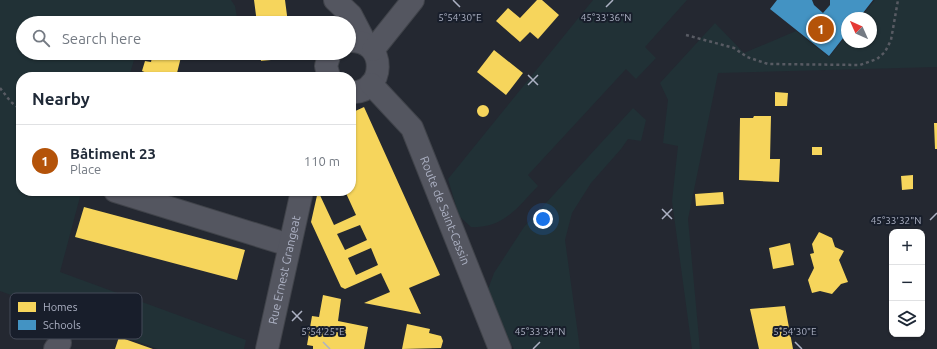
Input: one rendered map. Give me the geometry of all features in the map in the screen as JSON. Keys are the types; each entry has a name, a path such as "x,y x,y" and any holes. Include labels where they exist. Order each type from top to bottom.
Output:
{"street":[{"path":"330,0 333,16"},
{"path":"335,0 351,16"},
{"path":"362,45 413,0"},
{"path":"356,29 362,45 377,58 379,67 371,84 363,90 356,91"},
{"path":"328,60 326,66 328,72"},
{"name":"Route de Saint-Cassin","path":"371,84 412,128 500,349"},
{"path":"131,196 289,245"},
{"name":"Rue Ernest Grangeat","path":"267,349 301,196"}],"path":[{"path":"686,35 734,48 747,57 768,64 860,65 877,59 885,52 891,40 898,0"},
{"path":"0,88 16,106"}],"shaded area":[{"path":"0,0 231,0 235,6 237,16 16,16 16,60 134,60 130,72 16,72 16,196 80,196 60,272 117,293 10,293 10,295 0,291"},
{"path":"593,0 687,0 645,47 656,58 636,79 626,69 528,175 538,186 524,202 501,220 482,227 471,227 459,216 448,179"},
{"path":"875,0 937,0 937,67 718,73 688,219 700,349 692,349 672,201 678,146 663,143 668,100 660,83 715,23 744,53 796,31 829,57 841,42 841,48 877,48 877,12 865,12"},
{"path":"633,108 646,120 641,141 628,139 591,183 572,213 565,240 580,349 514,349 499,321 487,292 494,273 524,227"},
{"path":"142,302 246,340 244,349 158,349 131,339 142,339"}],"building: Homes":[{"path":"254,0 285,0 287,16 256,16"},
{"path":"537,0 542,0 559,15 538,39 530,32 520,42 496,21 508,8 520,18"},
{"path":"494,50 523,73 506,95 477,72"},
{"path":"151,60 180,60 177,72 142,71 145,61 151,62"},
{"path":"775,92 788,93 787,106 775,106"},
{"path":"483,105 487,107 489,111 487,115 483,117 479,115 477,111 479,107"},
{"path":"364,107 440,275 409,288 421,314 364,303 390,292 381,273 345,289 341,287 311,222 317,196 320,196 334,225 356,215 347,196 356,196 356,111","holes":["360,225 367,240 345,250 337,234","371,248 378,265 356,275 348,258"]},
{"path":"754,116 771,116 770,159 780,159 779,182 739,180 740,118 753,118"},
{"path":"934,123 937,123 937,149 935,149"},
{"path":"812,147 822,147 822,155 812,155"},
{"path":"913,175 913,189 902,190 901,176"},
{"path":"723,192 724,204 696,206 695,194"},
{"path":"84,207 245,250 237,280 75,237"},
{"path":"819,232 832,238 835,247 844,251 839,260 848,282 841,284 832,294 820,291 812,293 808,280 814,268 810,254 814,253 812,244"},
{"path":"790,243 794,265 773,269 769,248"},
{"path":"323,295 341,299 338,321 368,327 364,349 313,349 313,346 307,345 312,316 319,317"},
{"path":"785,306 793,349 759,349 750,309"},
{"path":"407,324 430,329 429,333 441,336 443,341 441,348 402,349"},
{"path":"118,339 125,339 153,349 115,349"}],"building: Schools":[{"path":"777,0 812,0 814,5 823,13 830,5 830,0 873,0 864,12 841,12 841,41 829,56 770,9"}],"place":[{"name":"Bâtiment 23","path":"821,29"}]}
